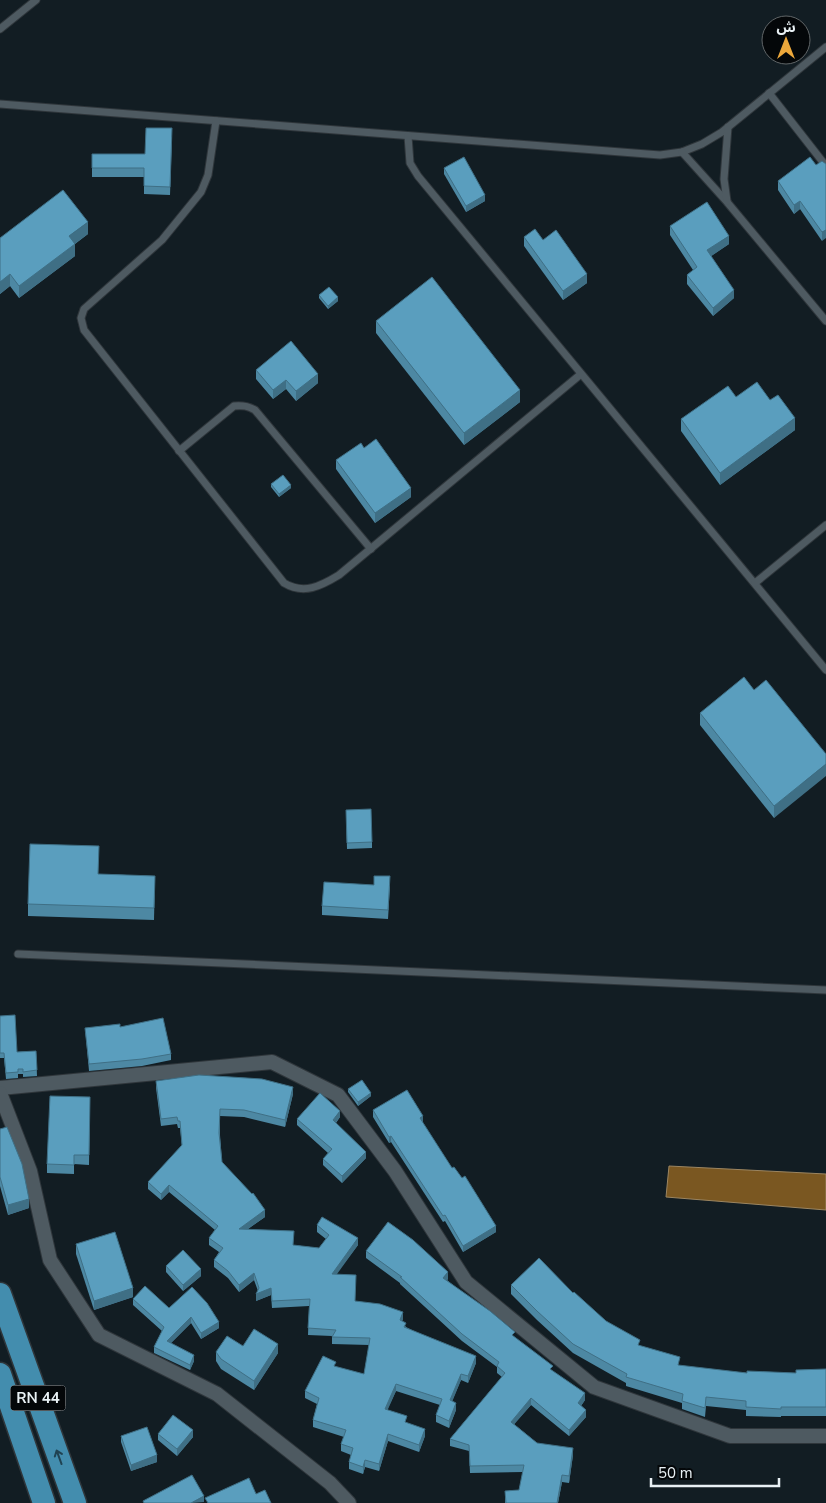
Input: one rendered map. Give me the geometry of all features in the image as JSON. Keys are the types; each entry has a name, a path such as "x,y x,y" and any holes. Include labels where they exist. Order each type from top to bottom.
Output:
{"highway":[{"name":"RN 44","path":"0,1294 75,1503"},
{"name":"RN 44","path":"0,1374 44,1503"}],"street":[{"path":"0,1088 272,1062 338,1094 395,1170 466,1282 594,1387 730,1436 826,1436"},
{"path":"0,1093 30,1171 50,1260 99,1335 217,1394 330,1483 349,1503"}],"lane":[{"path":"0,29 36,0"},
{"path":"0,104 660,155 682,152 702,144 769,94 826,47"},
{"path":"769,94 826,166"},
{"path":"216,121 208,175 201,192 162,240 84,309 81,318 84,330 284,583 293,588 308,589 321,586 339,575 582,374"},
{"path":"728,126 724,178 728,202"},
{"path":"408,136 410,163 418,176 826,670"},
{"path":"682,152 728,202 826,321"},
{"path":"179,451 234,406 248,406 255,410 370,549"},
{"path":"755,582 826,525"},
{"path":"18,954 826,990"}],"shaded area":[{"path":"669,1166 826,1174 826,1210 666,1197"}],"building":[{"path":"146,128 172,128 170,187 144,186 144,168 92,168 92,154 145,154"},
{"path":"464,157 485,195 466,206 444,168"},
{"path":"810,157 816,165 822,161 826,164 826,230 822,232 800,201 794,205 778,181"},
{"path":"63,190 88,222 69,236 75,244 19,286 10,274 0,282 0,238"},
{"path":"707,202 729,236 707,250 734,290 713,308 687,275 697,267 670,226"},
{"path":"535,229 543,240 556,230 587,274 563,291 524,237"},
{"path":"432,277 520,390 464,433 376,321"},
{"path":"329,287 338,297 328,306 319,295"},
{"path":"291,341 318,374 296,391 286,380 273,390 256,370"},
{"path":"757,382 770,400 778,395 795,418 720,473 681,419 728,386 736,397"},
{"path":"376,439 411,488 375,513 336,460 361,443 364,448"},
{"path":"283,475 291,485 279,494 271,484"},
{"path":"744,677 754,690 766,680 826,754 826,764 774,806 700,713"},
{"path":"371,809 372,842 347,843 346,810"},
{"path":"30,844 99,846 98,874 155,876 154,908 28,904"},
{"path":"374,876 390,876 388,910 322,906 324,882 374,885"},
{"path":"15,1015 17,1052 36,1051 37,1070 23,1072 23,1069 18,1069 18,1072 6,1073 4,1053 0,1053 0,1016"},
{"path":"163,1018 171,1054 89,1064 85,1028 120,1024 120,1027"},
{"path":"199,1075 262,1079 293,1087 285,1120 244,1110 220,1109 219,1133 222,1162 253,1193 265,1210 239,1229 294,1231 293,1245 319,1248 329,1235 317,1225 322,1217 358,1238 332,1274 356,1275 355,1301 380,1304 403,1312 400,1320 406,1323 404,1327 476,1356 468,1376 461,1374 450,1400 456,1403 449,1421 436,1415 442,1399 396,1384 385,1409 407,1416 405,1422 425,1429 419,1445 388,1434 379,1464 365,1460 363,1467 349,1462 353,1448 341,1444 346,1430 313,1420 319,1398 305,1391 323,1356 336,1362 334,1366 364,1374 370,1338 332,1337 336,1330 308,1328 310,1299 272,1301 271,1288 256,1294 259,1288 254,1273 239,1285 228,1271 214,1260 223,1248 209,1238 218,1226 169,1185 161,1194 148,1182 182,1145 180,1121 178,1121 177,1117 161,1119 156,1081"},
{"path":"362,1080 371,1093 358,1102 348,1089"},
{"path":"407,1090 423,1116 420,1118 452,1168 454,1167 462,1178 465,1176 496,1226 463,1246 445,1215 443,1216 391,1136 389,1137 373,1110"},
{"path":"320,1093 340,1111 333,1120 366,1152 342,1176 323,1159 332,1149 297,1119"},
{"path":"50,1096 90,1097 89,1155 74,1155 74,1165 47,1164"},
{"path":"7,1127 22,1164 29,1199 8,1205 0,1177 0,1129"},
{"path":"388,1222 413,1240 448,1272 443,1278 490,1311 515,1332 512,1335 553,1366 550,1369 585,1393 578,1403 586,1410 569,1430 531,1398 511,1422 537,1443 573,1448 569,1476 562,1475 557,1503 506,1503 505,1491 519,1490 524,1465 470,1466 469,1445 450,1439 505,1373 497,1366 499,1362 462,1334 400,1277 402,1277 366,1251"},
{"path":"115,1232 133,1288 94,1301 76,1244"},
{"path":"183,1250 201,1269 183,1285 166,1266"},
{"path":"539,1258 573,1293 606,1321 640,1340 638,1345 680,1357 678,1365 747,1373 747,1371 796,1373 796,1370 826,1369 826,1407 781,1407 781,1409 746,1407 746,1401 706,1397 705,1408 682,1401 683,1394 626,1377 627,1374 573,1344 511,1285"},
{"path":"145,1286 169,1308 192,1287 207,1303 219,1322 201,1333 191,1317 167,1341 194,1355 190,1365 154,1347 164,1327 133,1299"},
{"path":"254,1329 278,1344 254,1381 221,1359 216,1352 227,1336 243,1346"},
{"path":"173,1415 193,1430 177,1449 158,1434"},
{"path":"147,1427 157,1455 131,1465 121,1436"},
{"path":"192,1475 204,1496 191,1503 144,1503 143,1501"},
{"path":"249,1478 256,1494 265,1490 271,1503 208,1503 205,1498"}]}
